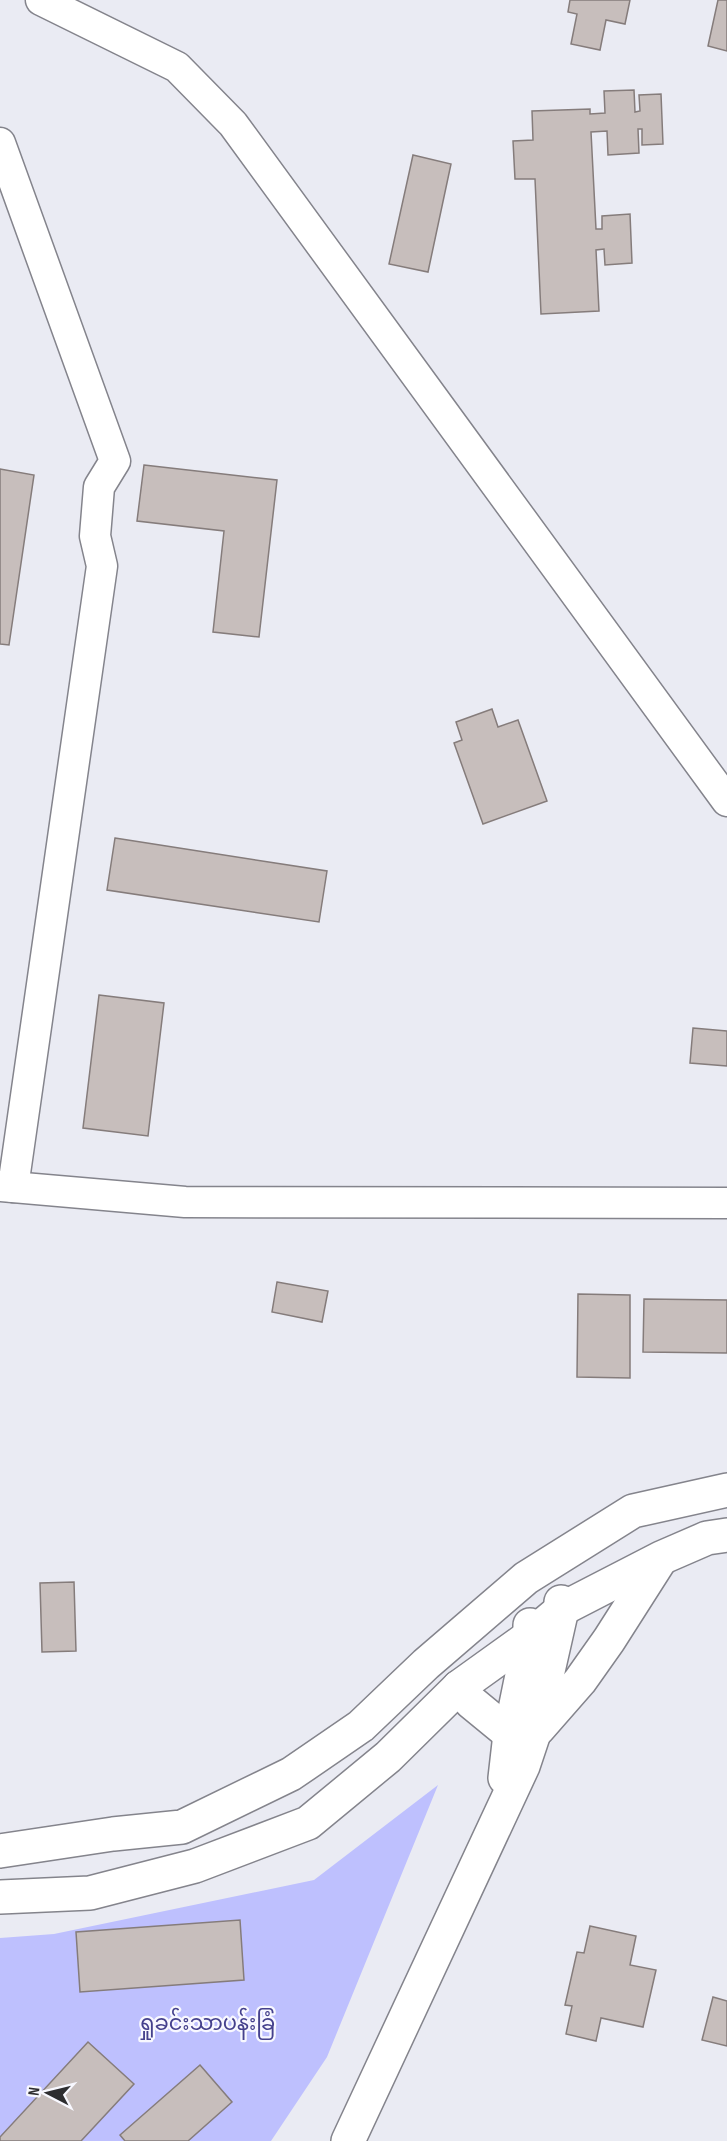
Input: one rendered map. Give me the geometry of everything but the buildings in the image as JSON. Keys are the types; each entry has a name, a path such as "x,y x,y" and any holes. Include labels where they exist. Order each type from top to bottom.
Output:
{"highway":[{"path":"0,1851 113,1834 182,1827 291,1774 361,1726 426,1664 526,1578 633,1511 727,1490"},
{"path":"0,1897 90,1893 195,1866 308,1823 388,1757 459,1687 530,1636 562,1609 662,1558 707,1538 727,1535"},
{"path":"522,1734 580,1681 662,1558"},
{"path":"348,2141 506,1807 504,1772 522,1734 562,1609 556,1559"},
{"path":"522,1734 530,1636 526,1578"},
{"path":"459,1687 471,1702 522,1734"}],"street":[{"path":"41,0 177,67 233,124 727,801"},
{"path":"0,143 115,461 99,487 95,536 102,566 6,1186 185,1202 727,1203"}],"green space":[{"name":"ရှုခင်းသာပန်းခြံ","path":"438,1785 327,2057 271,2141 0,2141 0,1938 54,1934 314,1880"}]}
